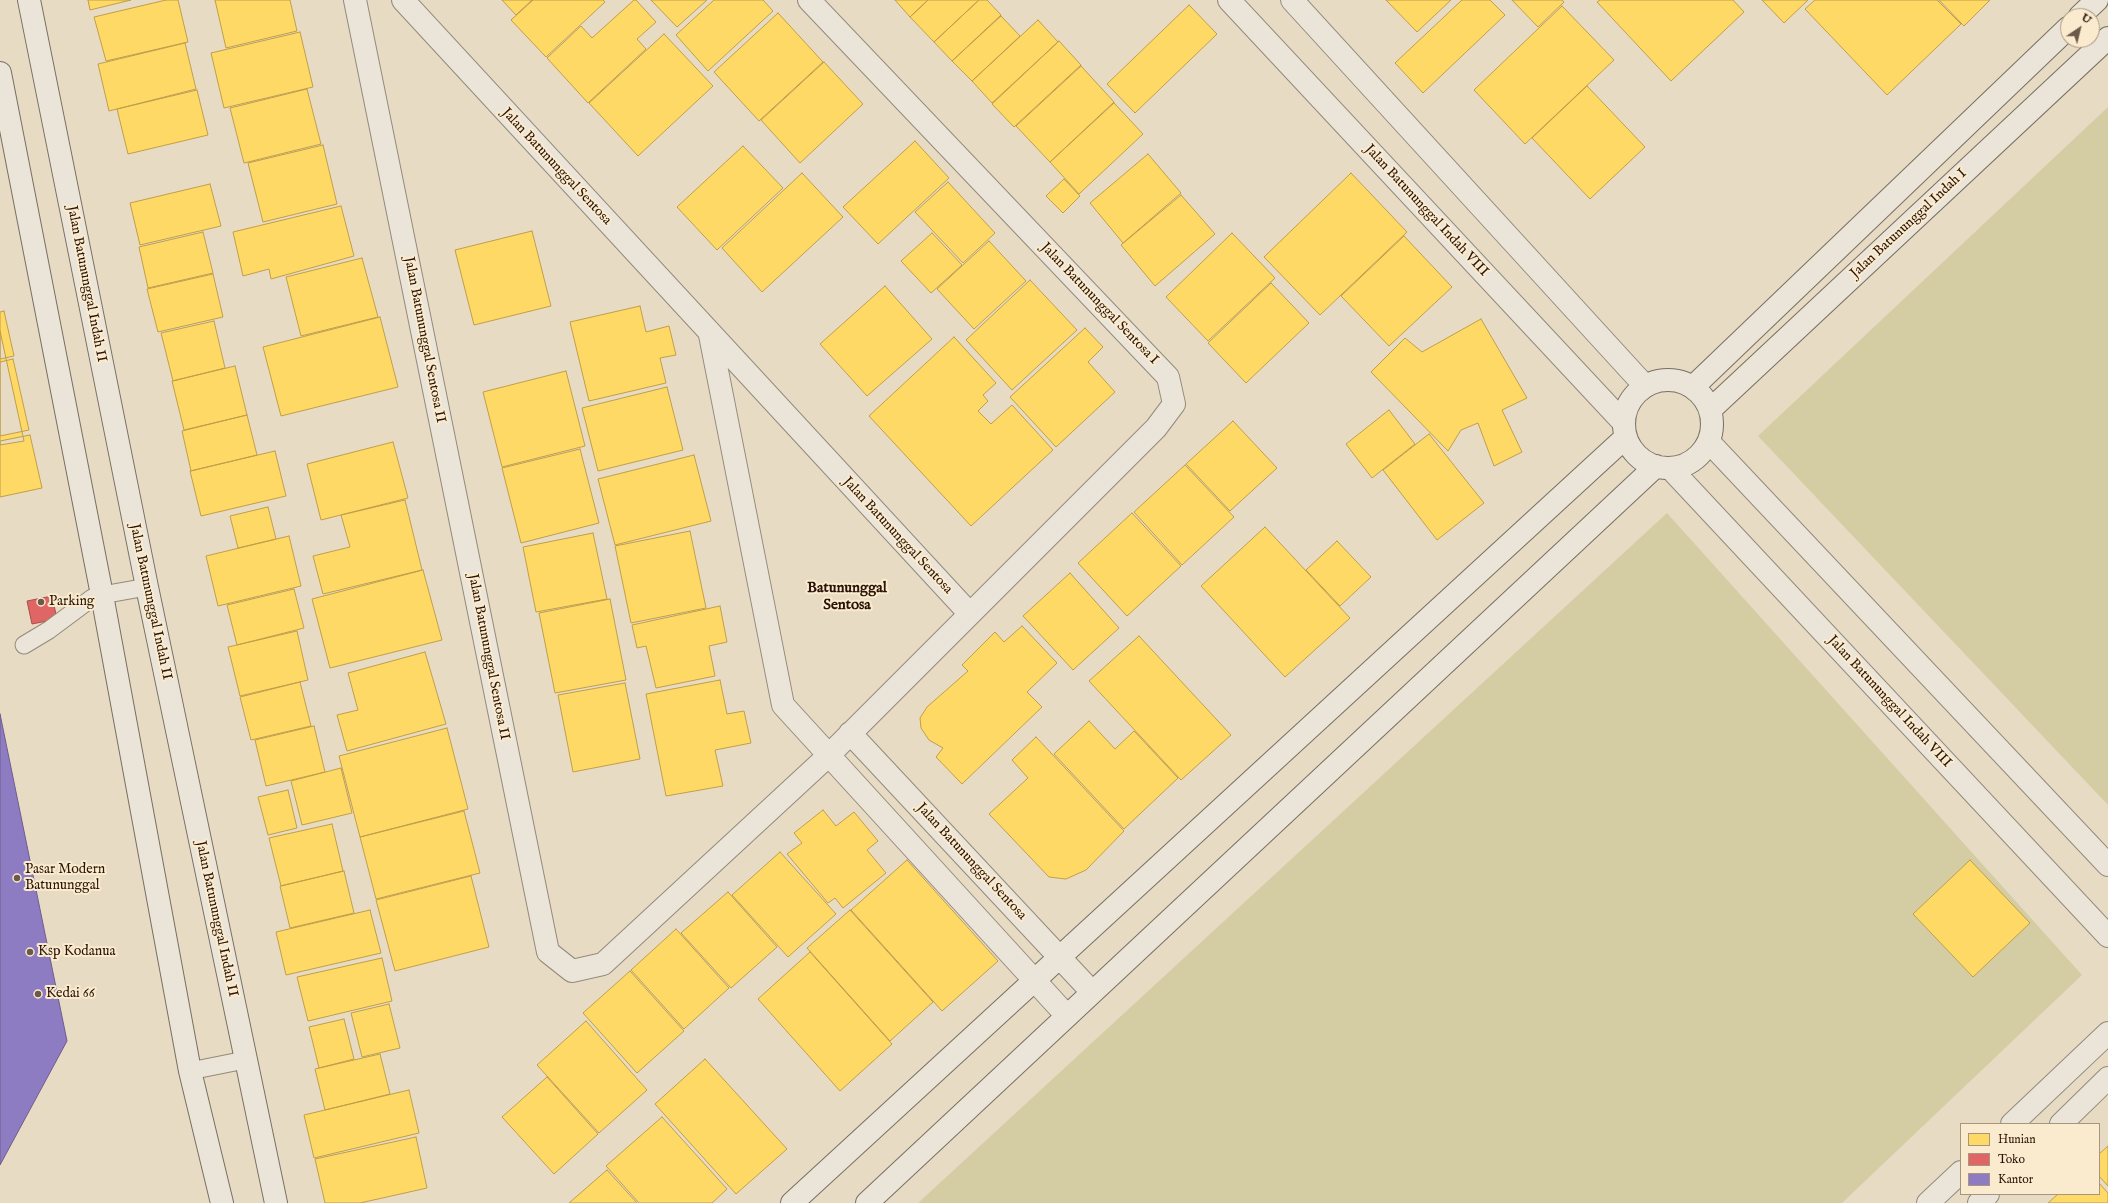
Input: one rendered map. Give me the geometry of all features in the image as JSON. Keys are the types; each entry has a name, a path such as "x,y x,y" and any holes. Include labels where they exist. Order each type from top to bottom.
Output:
{"street":[{"name":"Jalan Batununggal Indah II","path":"29,0 146,587 276,1203"},
{"name":"Jalan Batununggal Sentosa II","path":"354,0 548,952 572,972 603,964 828,756"},
{"name":"Jalan Batununggal Sentosa","path":"403,0 710,335 970,614"},
{"name":"Jalan Batununggal Sentosa I","path":"809,0 1168,377 1174,404 1156,428 970,614"},
{"name":"Jalan Batununggal Indah VIII","path":"1229,0 1624,430"},
{"path":"1292,0 1645,386"},
{"path":"2088,8 2097,0"},
{"path":"1693,387 2060,36"},
{"name":"Jalan Batununggal Indah I","path":"1710,410 2108,38"},
{"path":"0,73 97,596 190,1071 222,1203"},
{"path":"710,335 783,705 828,756 1035,979 1067,1016"},
{"path":"792,1203 1060,956 1624,430 1630,402 1645,386 1669,379 1693,387 1710,410 1712,426 1709,442 1693,460 1663,467 1092,992 867,1203"},
{"path":"1624,430 1637,455 1663,467"},
{"path":"1709,442 2108,865"},
{"name":"Jalan Batununggal Indah VIII","path":"1663,467 2108,936"},
{"path":"828,756 970,614"},
{"name":"Jalan Batununggal Sentosa","path":"850,733 1092,992"},
{"path":"2013,1123 2108,1033"},
{"path":"2062,1123 2108,1078"},
{"path":"1928,1203 1960,1173"},
{"path":"1979,1203 1987,1195"}],"lane":[{"path":"24,646 97,596 146,587"},
{"path":"190,1071 245,1060"}],"shaded area":[{"path":"2108,107 2108,805 1758,436"},
{"path":"1667,513 2082,975 1842,1203 918,1203"}],"building: Hunian":[{"path":"88,0 131,0 90,10"},
{"path":"166,0 178,0 188,42 106,61 94,17"},
{"path":"215,0 290,0 297,31 226,48"},
{"path":"502,0 532,0 516,15"},
{"path":"533,0 603,0 605,2 546,57 511,20"},
{"path":"634,0 636,0 656,22 637,39 646,49 588,103 547,58 581,26 592,38"},
{"path":"651,0 707,0 677,27"},
{"path":"714,0 763,0 773,11 708,71 676,35"},
{"path":"895,0 928,0 910,17"},
{"path":"928,0 979,0 934,42 910,17"},
{"path":"979,0 987,0 1001,15 952,61 934,42"},
{"path":"1386,0 1451,0 1417,32"},
{"path":"1462,0 1490,0 1505,15 1423,93 1395,63"},
{"path":"1512,0 1562,0 1564,2 1538,27"},
{"path":"1600,0 1733,0 1744,12 1671,81 1597,2"},
{"path":"1762,0 1808,0 1784,23"},
{"path":"1815,0 1937,0 1961,24 1887,95 1805,9"},
{"path":"1939,0 1990,0 1964,26"},
{"path":"1189,5 1217,34 1135,113 1107,84"},
{"path":"1562,6 1614,60 1525,144 1474,90"},
{"path":"778,13 823,62 759,121 714,72"},
{"path":"1001,16 1020,36 972,81 952,61"},
{"path":"1038,20 1058,42 992,103 972,81"},
{"path":"300,32 313,87 224,108 211,53"},
{"path":"664,34 713,86 638,156 589,103"},
{"path":"1059,41 1081,65 1014,127 992,104"},
{"path":"185,43 196,89 109,111 98,64"},
{"path":"824,62 863,104 800,163 761,120"},
{"path":"1081,66 1114,102 1050,162 1016,126"},
{"path":"1587,86 1645,147 1590,199 1532,138"},
{"path":"307,89 321,144 244,163 230,108"},
{"path":"197,90 208,135 128,154 117,109"},
{"path":"1114,103 1143,134 1079,194 1050,162"},
{"path":"915,141 949,178 878,244 843,207"},
{"path":"323,145 337,204 263,222 248,163"},
{"path":"743,146 783,188 717,250 677,207"},
{"path":"1148,154 1181,193 1123,243 1090,203"},
{"path":"802,173 843,217 762,292 722,248"},
{"path":"1351,173 1407,232 1320,315 1264,257"},
{"path":"1064,179 1080,196 1063,213 1046,196"},
{"path":"948,182 995,233 963,263 915,212"},
{"path":"210,184 221,226 140,245 130,203"},
{"path":"1181,195 1215,234 1155,286 1121,245"},
{"path":"341,206 354,256 271,279 269,269 243,276 233,232"},
{"path":"532,231 551,306 474,325 455,250"},
{"path":"203,232 213,273 148,288 139,247"},
{"path":"932,233 962,265 931,293 901,261"},
{"path":"1232,233 1275,278 1208,341 1166,297"},
{"path":"1404,236 1452,287 1389,346 1341,296"},
{"path":"989,241 1026,281 974,329 937,289"},
{"path":"362,258 378,317 301,336 286,277"},
{"path":"213,274 223,317 158,332 147,289"},
{"path":"1030,280 1077,330 1012,390 966,340"},
{"path":"1271,283 1309,323 1246,383 1208,343"},
{"path":"885,286 932,339 867,396 820,344"},
{"path":"640,306 646,332 669,326 676,355 660,358 666,383 589,401 570,322"},
{"path":"4,311 14,356 0,359 0,312"},
{"path":"380,317 398,387 281,416 263,347"},
{"path":"1481,319 1527,398 1502,410 1522,452 1494,466 1478,423 1461,430 1448,451 1371,372 1405,338 1422,352"},
{"path":"214,321 225,368 173,381 161,333"},
{"path":"1085,328 1103,347 1088,362 1115,392 1056,447 1010,397"},
{"path":"0,331 24,441 0,445"},
{"path":"954,337 996,383 983,395 988,401 978,411 991,424 1012,405 1053,450 971,526 869,416"},
{"path":"13,359 29,430 0,436 0,362"},
{"path":"235,366 247,415 184,430 172,381"},
{"path":"566,371 585,446 502,467 483,392"},
{"path":"667,387 683,450 598,471 582,408"},
{"path":"1389,410 1415,444 1372,478 1346,444"},
{"path":"247,415 257,455 191,471 182,431"},
{"path":"1233,421 1277,468 1230,511 1186,464"},
{"path":"1429,434 1484,503 1437,540 1383,470"},
{"path":"30,435 42,488 0,497 0,441"},
{"path":"393,442 408,498 321,520 307,464"},
{"path":"580,449 599,523 521,543 502,468"},
{"path":"275,451 286,496 201,516 190,471"},
{"path":"694,455 711,521 615,545 598,479"},
{"path":"1185,465 1234,517 1182,565 1134,512"},
{"path":"405,500 422,570 323,594 313,556 350,547 341,515"},
{"path":"268,507 276,539 238,548 230,516"},
{"path":"1132,513 1181,566 1127,616 1078,563"},
{"path":"1265,527 1350,618 1285,677 1201,586"},
{"path":"690,531 706,608 631,623 615,546"},
{"path":"593,533 607,599 536,612 523,547"},
{"path":"289,536 301,586 218,606 206,556"},
{"path":"1337,541 1371,577 1340,606 1306,570"},
{"path":"423,570 442,640 330,668 312,599"},
{"path":"1070,573 1119,628 1073,670 1023,616"},
{"path":"294,589 304,628 237,645 227,605"},
{"path":"610,599 626,680 555,693 539,613"},
{"path":"720,606 727,642 709,646 715,676 656,688 646,646 637,648 632,625"},
{"path":"1022,626 1057,663 1027,692 1042,707 962,784 936,757 943,748 929,740 921,728 920,718 927,707 968,671 962,665 995,632 1004,642"},
{"path":"297,631 308,680 240,696 228,647"},
{"path":"1139,636 1231,735 1181,780 1089,681"},
{"path":"425,652 446,724 347,751 337,715 358,710 348,673"},
{"path":"720,680 727,714 744,711 751,743 715,750 723,786 666,796 646,694"},
{"path":"300,682 311,726 251,740 240,697"},
{"path":"625,683 640,759 573,772 558,695"},
{"path":"1089,721 1115,749 1134,731 1178,778 1124,829 1054,754"},
{"path":"314,726 325,772 266,786 255,740"},
{"path":"447,728 468,809 360,837 339,756"},
{"path":"1036,737 1124,831 1086,870 1066,879 1049,877 989,814 1028,778 1012,760"},
{"path":"341,768 352,813 302,825 291,781"},
{"path":"288,790 297,828 268,835 258,797"},
{"path":"823,810 836,826 854,812 878,841 867,850 886,873 843,908 835,898 828,903 787,854 802,843 794,833"},
{"path":"464,811 480,873 376,899 360,837"},
{"path":"332,824 343,871 281,886 269,838"},
{"path":"780,852 836,914 788,957 732,895"},
{"path":"907,860 998,961 942,1011 851,910"},
{"path":"1970,860 2030,923 1973,977 1913,914"},
{"path":"344,871 354,913 290,928 280,886"},
{"path":"471,876 489,947 395,971 376,900"},
{"path":"728,892 777,947 731,988 681,933"},
{"path":"370,910 381,953 286,975 276,932"},
{"path":"850,910 933,1002 890,1041 807,948"},
{"path":"676,929 729,988 684,1029 631,970"},
{"path":"810,952 892,1044 840,1091 758,999"},
{"path":"382,958 392,1001 308,1021 297,977"},
{"path":"630,971 684,1031 637,1073 583,1013"},
{"path":"389,1004 400,1048 362,1057 351,1013"},
{"path":"344,1019 354,1059 319,1068 309,1027"},
{"path":"586,1021 647,1090 599,1133 537,1065"},
{"path":"380,1054 390,1094 325,1110 315,1069"},
{"path":"705,1059 787,1149 736,1194 655,1104"},
{"path":"547,1077 598,1134 554,1174 502,1117"},
{"path":"409,1090 419,1133 314,1158 304,1115"},
{"path":"662,1117 727,1189 712,1203 639,1203 606,1166"},
{"path":"416,1137 427,1188 360,1203 325,1203 315,1159"},
{"path":"2108,1146 2108,1186 2100,1177 2100,1153"},
{"path":"607,1170 637,1203 569,1203"},
{"path":"2100,1184 2108,1193 2108,1203 2048,1203 2057,1195 2100,1195"}],"building: Toko":[{"path":"52,596 57,619 32,624 27,601"}],"building: Kantor":[{"name":"Pasar Modern Batununggal","path":"0,714 67,1041 0,1165"}],"place":[{"name":"Parking","path":"41,602"},
{"name":"Pasar Modern Batununggal","path":"17,878"},
{"name":"Ksp Kodanua","path":"30,952"},
{"name":"Kedai 66","path":"38,994"}],"district":[{"name":"Batununggal Sentosa","path":"847,598"}]}
